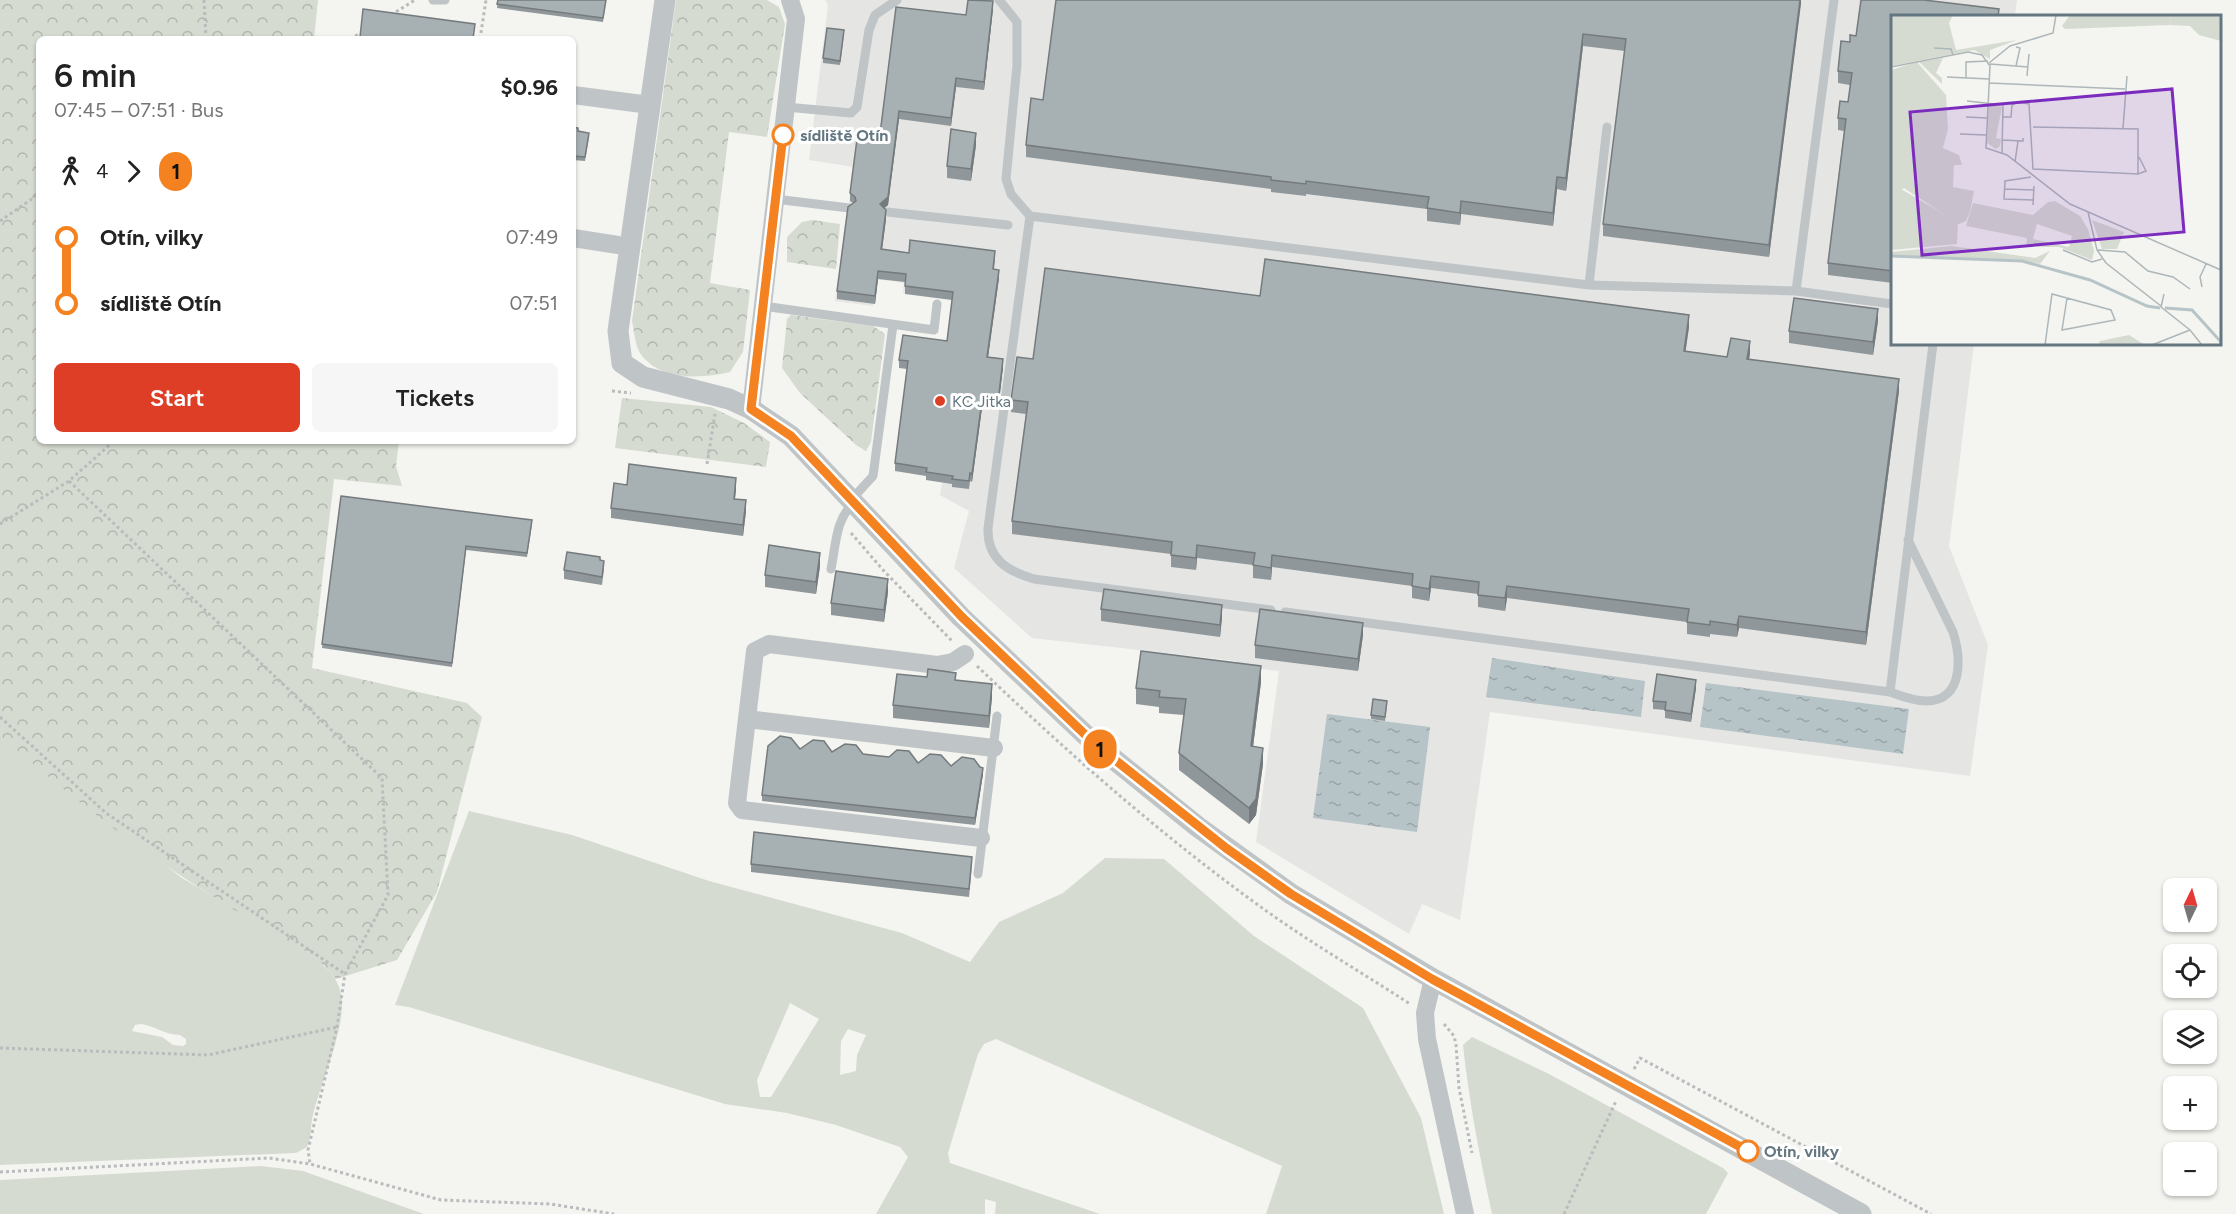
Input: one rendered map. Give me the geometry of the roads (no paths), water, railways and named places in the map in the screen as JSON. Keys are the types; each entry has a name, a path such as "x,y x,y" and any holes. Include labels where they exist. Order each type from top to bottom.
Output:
{"street":[{"path":"665,0 650,105 624,244 618,331 622,363 643,377 710,392 751,409 791,436 852,502 974,645 1206,834 1291,894 1432,979 1861,1214"},
{"path":"751,409 796,19 790,0"},
{"path":"576,95 650,105"},
{"path":"576,238 624,244"},
{"path":"974,645 953,662 937,665 769,644 755,651 736,803 742,810 981,838"},
{"path":"747,719 994,748"},
{"path":"1432,979 1425,1013 1431,1066 1465,1214"}],"lane":[{"path":"433,0 445,0"},
{"path":"786,107 851,113 857,107 869,30 875,15 897,0"},
{"path":"999,0 1017,22 1017,64 1006,179 1011,194 1030,216 1589,285 1796,291 1891,304"},
{"path":"1796,291 1834,0"},
{"path":"1589,285 1607,127"},
{"path":"775,199 849,208"},
{"path":"887,212 1008,225"},
{"path":"1030,216 988,528 992,553 1007,569 1034,579 1890,692 1917,701 1935,700 1950,690 1959,671 1957,645 1953,632 1908,540"},
{"path":"763,306 934,330 937,304"},
{"path":"829,563 840,520 873,476 893,325"},
{"path":"1890,692 1933,345"},
{"path":"978,874 997,716"}],"water":[{"path":"1492,658 1645,681 1641,717 1486,697"},
{"path":"1706,683 1909,709 1903,754 1700,727"},
{"path":"1327,714 1430,727 1417,832 1313,818"}],"place":[{"name":"sídliště Otín","path":"783,135"},
{"name":"KC Jitka","path":"940,401"},
{"name":"Otín, vilky","path":"1748,1151"}]}
